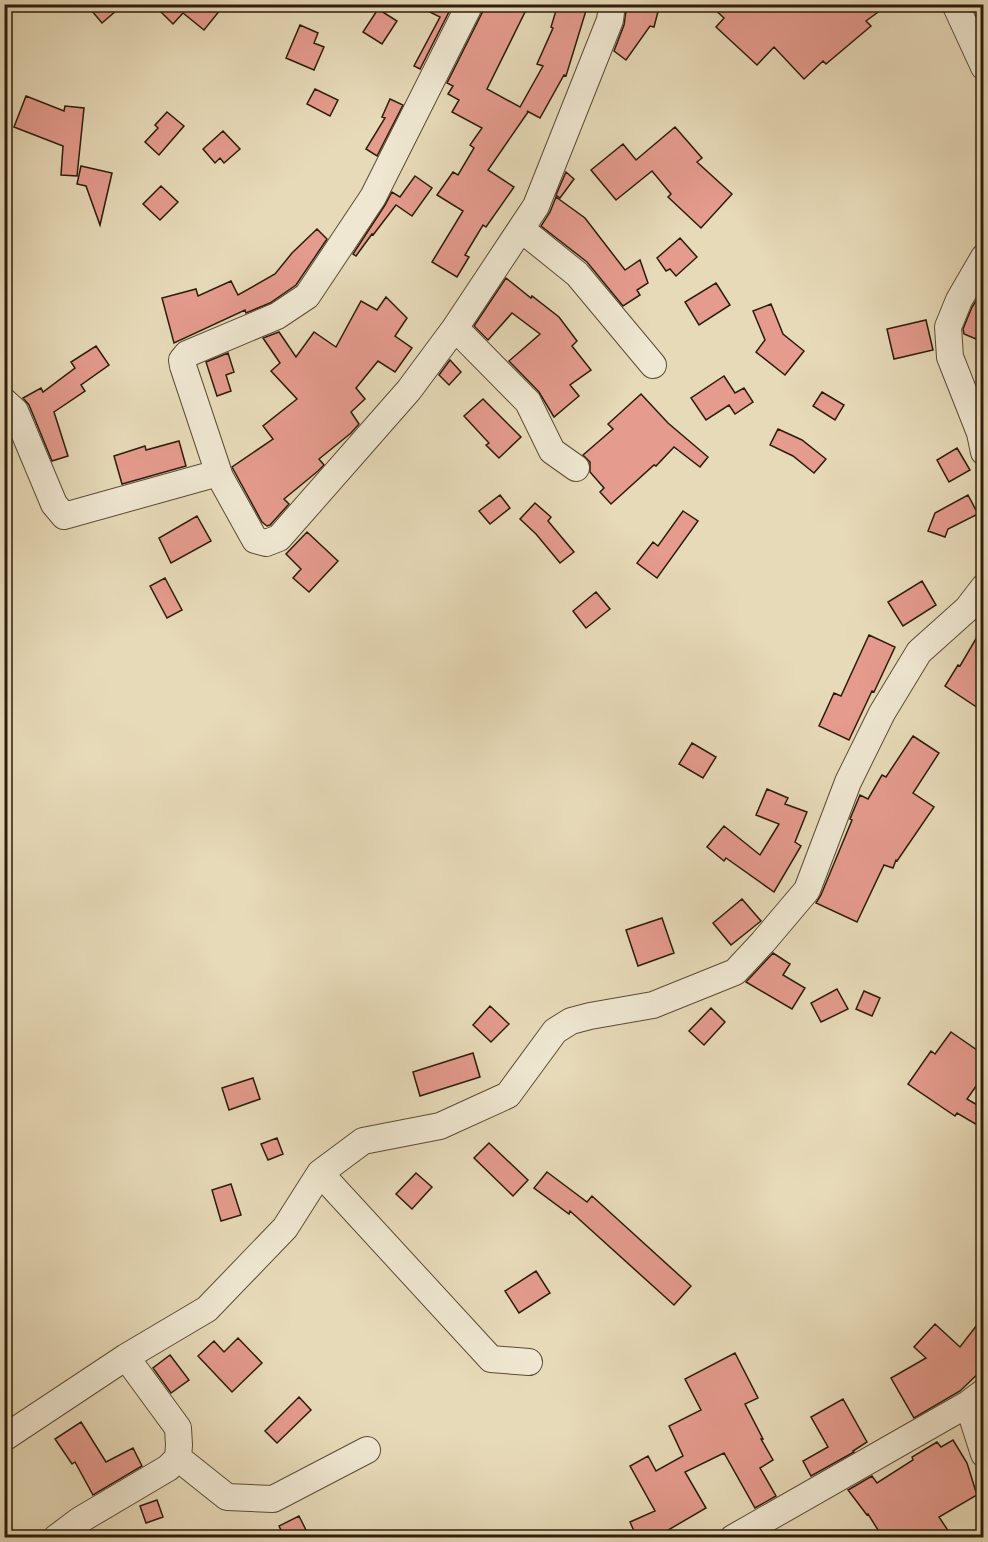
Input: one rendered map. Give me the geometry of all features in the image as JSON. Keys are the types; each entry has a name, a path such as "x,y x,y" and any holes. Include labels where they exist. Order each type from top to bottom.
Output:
{"street":[{"path":"470,4 373,197 307,296 277,316 187,354 182,360 220,477 255,540 266,543 279,538 409,390 455,328 536,206 610,20 612,4"},
{"path":"955,4 984,67"},
{"path":"520,229 577,274 652,365"},
{"path":"984,257 959,300 948,327 950,357 980,433 984,452"},
{"path":"455,328 528,402 552,451 576,468"},
{"path":"4,401 15,411 54,504 64,516 211,475 220,477"},
{"path":"4,1438 126,1357 207,1309 285,1228 320,1173 363,1142 440,1126 508,1095 555,1031 571,1021 653,1005 735,972 764,942 807,890 848,782 882,713 919,652 967,609 984,587"},
{"path":"320,1173 491,1359 529,1362"},
{"path":"56,1538 80,1520 168,1468 178,1458 178,1428 126,1357"},
{"path":"733,1538 976,1398 984,1454"},
{"path":"178,1458 227,1497 273,1498 367,1450"}],"building":[{"path":"86,4 124,4 102,23"},
{"path":"153,4 225,4 204,30 183,13 173,24"},
{"path":"414,4 453,4 420,69 414,66 440,17"},
{"path":"485,4 529,4 487,89 520,107 543,66 537,64 553,28 551,27 558,4 588,4 566,76 564,75 540,118 527,111 488,170 514,187 486,227 483,225 465,255 469,257 457,277 432,262 463,211 437,195 453,172 458,175 474,148 470,145 482,128 452,112 459,100 448,94 453,86 447,83"},
{"path":"627,4 660,4 654,27 650,26 626,60 614,51 624,25"},
{"path":"709,4 889,4 866,21 871,26 826,64 823,61 804,79 774,47 757,65 716,27 724,18"},
{"path":"378,9 397,21 382,44 363,32"},
{"path":"300,25 318,33 314,43 324,47 314,70 286,58"},
{"path":"315,89 338,100 330,116 307,104"},
{"path":"26,96 64,111 65,106 84,108 77,176 61,175 63,146 14,127"},
{"path":"390,99 403,105 377,156 366,149 385,118 382,117"},
{"path":"167,112 184,126 159,155 145,142 158,128 155,125"},
{"path":"675,127 702,158 697,162 732,194 701,228 668,197 671,194 652,171 616,200 591,170 623,144 636,160"},
{"path":"223,131 240,149 224,163 220,158 215,163 203,149"},
{"path":"81,166 112,173 100,225 86,186 77,184"},
{"path":"566,172 574,179 560,198 556,195"},
{"path":"415,176 432,188 412,216 396,205 356,256 353,254 392,192 400,197"},
{"path":"161,186 178,202 160,220 143,204"},
{"path":"556,197 585,218 625,270 640,260 648,283 637,290 640,295 623,306 587,262 541,226"},
{"path":"317,229 327,239 296,285 270,303 246,313 245,310 174,343 162,298 196,289 198,296 231,281 238,295 275,274 292,253"},
{"path":"680,238 697,257 676,276 670,269 666,271 657,258"},
{"path":"506,278 559,317 577,341 572,346 591,370 570,385 579,396 554,417 539,392 509,361 540,334 512,313 488,340 474,326"},
{"path":"716,283 730,305 699,325 685,302"},
{"path":"984,288 984,318 976,339 964,334 963,329 972,307"},
{"path":"386,297 407,318 395,336 412,348 395,372 378,361 356,388 365,399 351,412 359,424 319,459 324,465 284,499 289,504 267,526 262,522 232,467 273,439 263,426 297,399 271,371 280,363 263,338 279,332 296,357 314,332 336,347 361,301 377,310"},
{"path":"771,304 783,334 804,351 785,375 756,352 765,340 753,311"},
{"path":"926,320 933,350 894,359 887,329"},
{"path":"96,346 109,365 81,385 85,391 54,412 68,456 52,461 29,405 23,398 41,388 43,392 75,368 71,362"},
{"path":"228,353 234,372 226,375 231,391 217,396 206,362"},
{"path":"450,360 461,372 449,385 439,375"},
{"path":"724,376 735,393 744,388 753,402 735,414 729,405 706,420 691,398"},
{"path":"822,392 844,405 835,420 813,406"},
{"path":"641,394 668,423 708,457 700,467 674,447 656,466 654,465 611,504 600,492 604,488 590,472 590,462 583,455 613,429 608,424"},
{"path":"483,399 521,437 499,458 486,445 489,443 464,416"},
{"path":"778,429 802,440 826,459 814,473 793,456 770,445"},
{"path":"179,441 186,466 122,484 114,456 145,446 146,450"},
{"path":"957,448 970,470 949,482 937,460"},
{"path":"500,495 510,508 490,524 479,511"},
{"path":"968,495 978,514 948,529 945,537 928,531 935,513"},
{"path":"535,503 551,517 548,521 574,552 560,563 520,519"},
{"path":"683,511 698,521 657,578 637,563 653,542 658,546"},
{"path":"197,516 211,541 171,563 159,538"},
{"path":"307,532 338,561 309,592 293,578 301,569 286,554"},
{"path":"165,578 182,610 167,618 150,586"},
{"path":"922,581 936,605 903,626 888,602"},
{"path":"596,592 610,609 586,628 573,611"},
{"path":"984,625 984,698 978,708 945,686 958,665 960,666"},
{"path":"869,635 895,647 849,740 819,726 834,693 841,696"},
{"path":"913,736 939,753 913,793 934,807 896,860 893,868 884,865 857,922 816,903 852,820 850,819 860,795 868,799 882,775 886,777"},
{"path":"692,743 716,757 703,778 679,764"},
{"path":"767,789 788,798 785,804 807,812 795,842 801,846 774,892 726,858 724,861 707,847 724,826 760,855 779,824 756,815"},
{"path":"742,899 761,921 731,945 713,923"},
{"path":"662,918 674,953 638,966 626,930"},
{"path":"773,953 790,964 783,975 805,988 792,1009 746,982"},
{"path":"837,989 848,1009 821,1022 811,1003"},
{"path":"864,991 880,998 872,1016 856,1009"},
{"path":"490,1006 509,1024 491,1042 473,1025"},
{"path":"711,1008 725,1022 704,1045 689,1031"},
{"path":"951,1032 984,1055 984,1075 967,1099 984,1109 984,1129 957,1113 955,1116 908,1084 931,1051 935,1054"},
{"path":"473,1053 480,1077 420,1096 413,1072"},
{"path":"253,1078 260,1099 229,1110 222,1088"},
{"path":"277,1138 283,1154 268,1160 261,1144"},
{"path":"489,1143 528,1180 513,1196 474,1158"},
{"path":"547,1172 587,1202 592,1196 691,1286 674,1305 570,1211 569,1214 534,1188"},
{"path":"416,1173 432,1187 412,1209 396,1194"},
{"path":"231,1184 241,1215 221,1221 212,1190"},
{"path":"536,1271 550,1293 519,1313 505,1291"},
{"path":"984,1316 984,1368 960,1391 914,1418 891,1378 926,1358 914,1347 935,1324 960,1347"},
{"path":"238,1338 262,1363 232,1392 198,1356 214,1341 224,1352"},
{"path":"735,1353 758,1398 745,1404 773,1460 760,1468 776,1496 755,1508 724,1453 685,1472 706,1508 663,1533 665,1538 637,1538 630,1522 655,1511 630,1466 648,1456 656,1471 683,1456 669,1426 701,1410 685,1379"},
{"path":"170,1355 189,1380 171,1393 153,1368"},
{"path":"299,1397 311,1410 277,1443 265,1431"},
{"path":"843,1399 867,1442 854,1452 811,1476 803,1461 828,1447 811,1417"},
{"path":"81,1422 106,1462 133,1448 142,1466 93,1495 75,1462 72,1464 55,1439"},
{"path":"953,1440 967,1463 977,1495 939,1517 953,1538 883,1538 868,1514 848,1490 872,1476 877,1483 937,1442 941,1447"},
{"path":"157,1500 163,1517 146,1523 140,1506"},
{"path":"299,1516 310,1538 285,1538 279,1526"}]}
